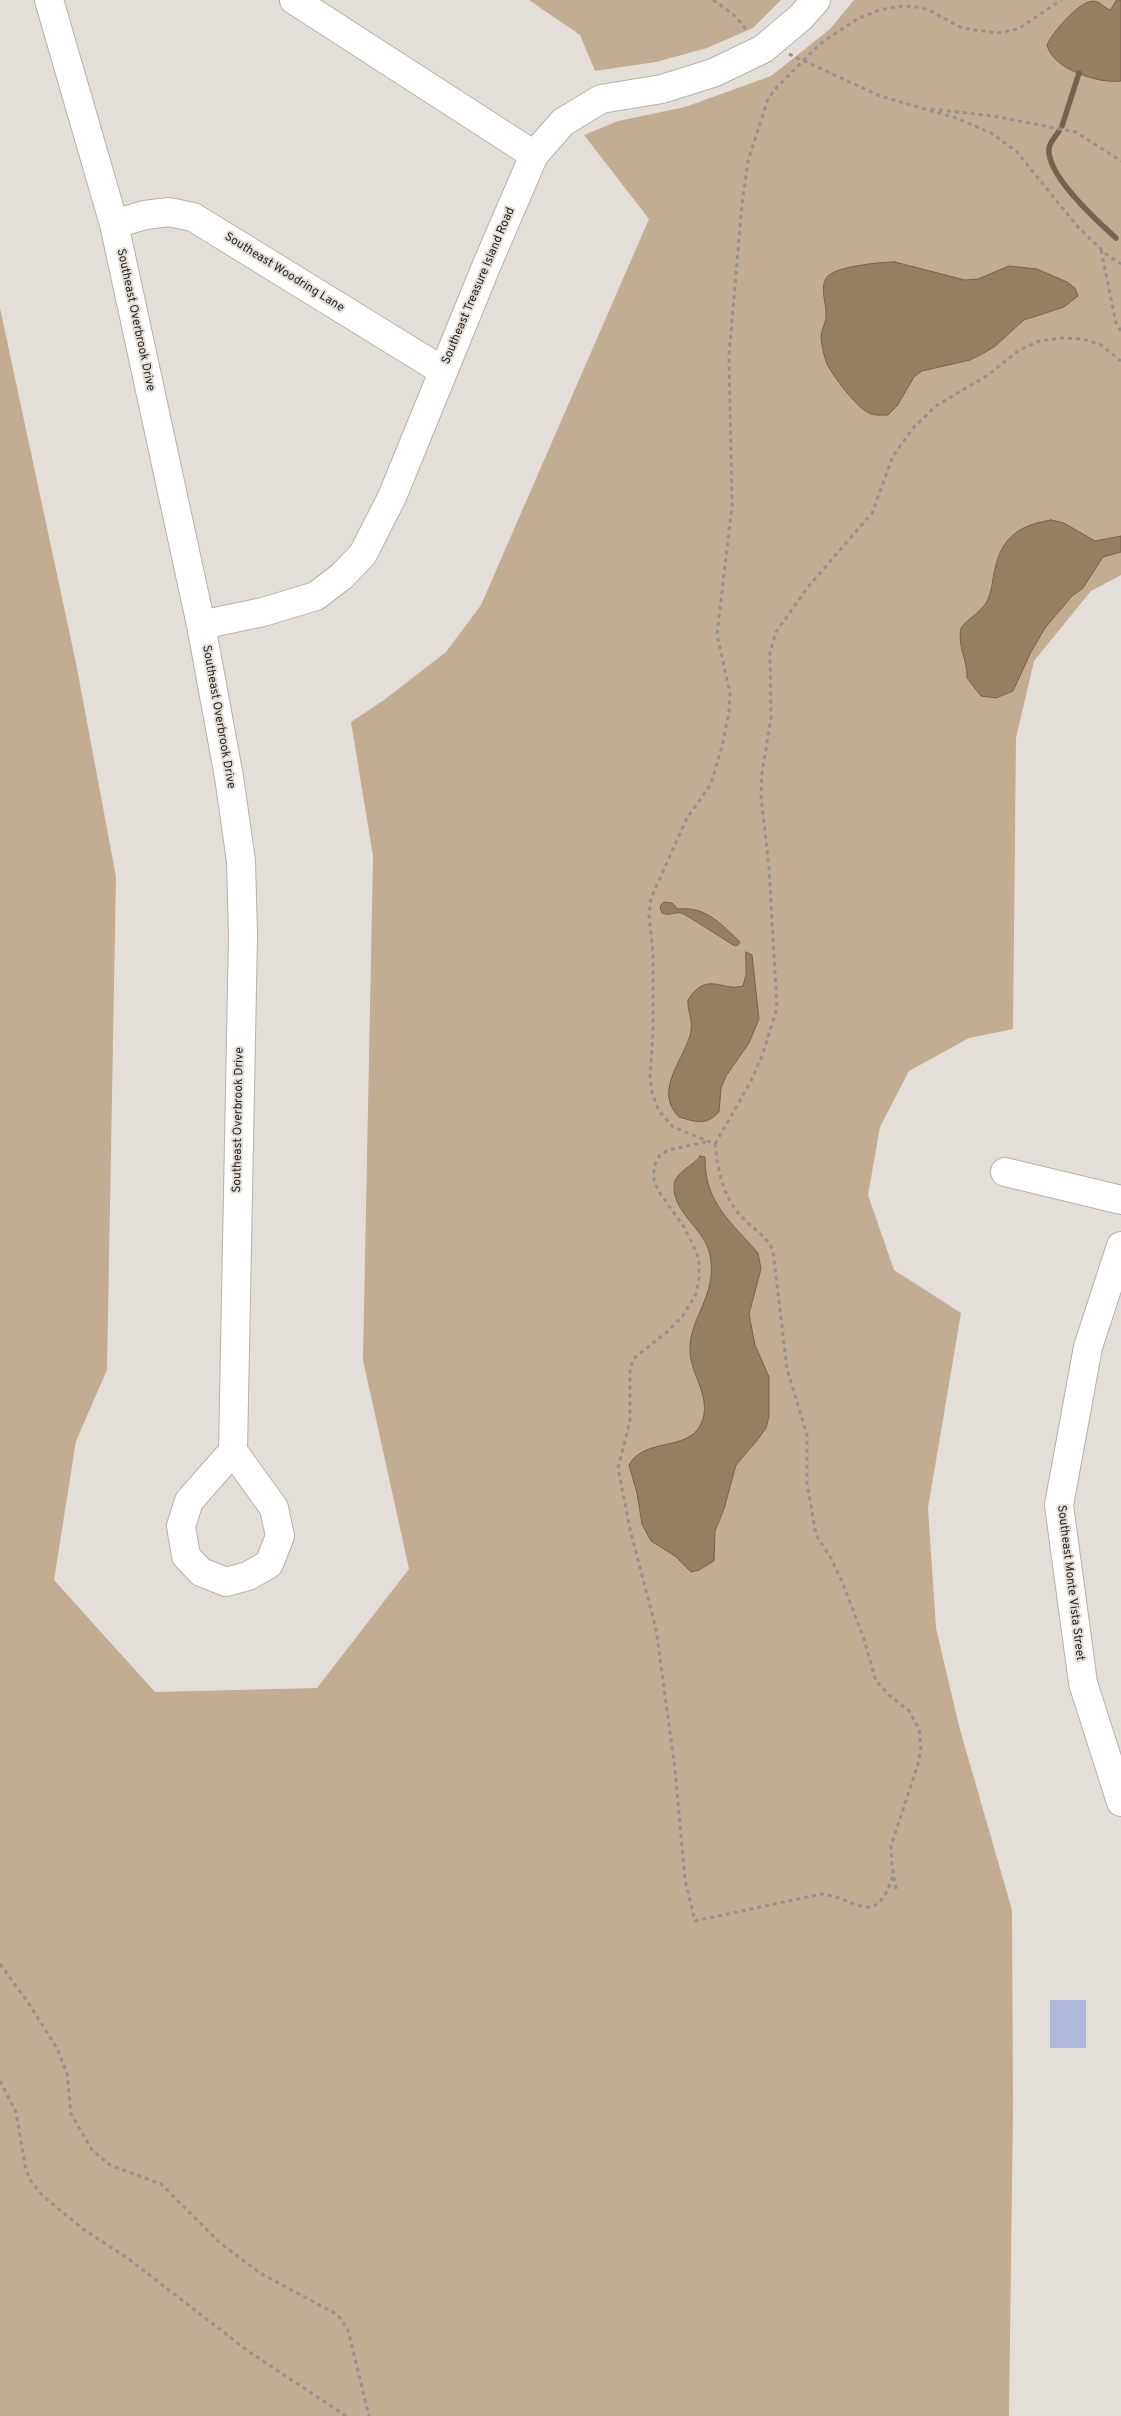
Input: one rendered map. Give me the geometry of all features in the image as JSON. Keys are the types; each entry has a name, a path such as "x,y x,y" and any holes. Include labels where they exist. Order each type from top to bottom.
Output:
{"street":[{"name":"Southeast Overbrook Drive","path":"49,0 114,224 201,624 229,777 241,861 242,945 233,1451"},
{"path":"294,0 534,155"},
{"name":"Southeast Treasure Island Road","path":"201,624 263,612 316,596 342,576 363,554 392,496 534,155 563,122 601,99 662,89 713,73 768,44 801,17 816,0"},
{"name":"Southeast Woodring Lane","path":"114,224 145,215 169,212 193,217 444,371"},
{"path":"1005,1172 1121,1200"},
{"name":"Southeast Monte Vista Street","path":"1121,1246 1088,1347 1059,1505 1083,1683 1121,1802"},
{"path":"233,1451 274,1508 280,1536 269,1564 248,1576 226,1582 202,1572 186,1556 181,1526 188,1501 233,1451"}],"path":[{"path":"715,0 768,44 791,56 880,96 975,125 1004,141 1028,164 1065,212 1099,247 1121,264"},
{"path":"715,1144 706,1142 673,1126 666,1120 655,1104 650,1077 653,1033 653,953 649,908 651,898 683,826 711,784 729,712 730,693 717,642 717,626 732,506 729,355 748,161 768,99 820,44 850,23 867,15 893,7 909,6 924,8 962,28 997,33 1018,29 1061,0"},
{"path":"920,108 993,116 1076,132 1121,161"},
{"path":"1099,247 1104,259 1116,323 1121,331"},
{"path":"896,1889 891,1856 892,1839 918,1764 921,1747 919,1729 909,1711 889,1695 876,1681 863,1636 843,1584 831,1558 816,1535 807,1483 807,1435 787,1369 775,1258 770,1244 744,1220 723,1190 715,1144 751,1081 762,1056 777,1008 769,868 761,796 763,766 771,718 769,660 776,632 808,588 872,513 894,456 914,427 936,406 988,375 1019,350 1040,340 1061,338 1083,339 1101,345 1121,360"},
{"path":"706,1142 668,1150 660,1155 654,1166 654,1180 659,1192 684,1227 695,1248 699,1259 699,1279 696,1294 688,1310 667,1332 633,1359 630,1370 630,1421 618,1468 630,1529 656,1629 675,1769 685,1880 695,1921 820,1894 830,1895 853,1905 868,1908 881,1900 893,1874"},
{"path":"0,1964 58,2048 67,2073 71,2114 92,2150 110,2166 161,2184 220,2243 260,2273 338,2315 348,2330 369,2416"},
{"path":"0,2081 16,2112 26,2170 32,2183 44,2196 83,2229 126,2257 248,2351 346,2416"}],"shaded area":[{"path":"529,0 781,0 753,28 707,48 656,62 595,71 580,35"},
{"path":"854,0 1121,0 1121,575 1091,591 1034,661 1016,738 1013,1029 969,1038 909,1071 880,1127 868,1195 894,1270 961,1313 928,1508 936,1628 959,1726 1012,1910 1013,2108 1009,2416 0,2416 0,308 76,663 116,877 107,1370 76,1441 54,1580 155,1692 317,1688 409,1569 363,1360 373,856 351,722 384,700 446,652 481,605 649,219 584,135 618,121 685,107 771,76 830,29"},
{"path":"1117,0 1121,0 1121,81 1101,80 1078,73 1067,68 1051,54 1047,45 1054,33 1073,12 1093,1 1100,3 1110,10"},
{"path":"895,262 965,280 978,279 1009,266 1037,269 1067,282 1075,288 1078,296 1064,307 1024,320 994,347 970,360 922,371 914,377 897,406 888,415 874,415 864,410 852,398 827,364 821,338 826,316 824,284 828,276 850,267"},
{"path":"1051,520 1064,523 1095,541 1121,536 1121,552 1103,557 1083,588 1072,596 1045,628 1031,652 1013,691 996,698 981,696 967,678 960,641 961,628 986,603 991,591 998,558 1007,541 1021,529"},
{"path":"664,902 672,903 678,909 697,910 705,913 740,942 735,946 681,913 662,913 660,907"},
{"path":"746,952 752,955 759,1019 749,1043 726,1076 721,1088 719,1112 710,1119 700,1122 679,1117 672,1107 669,1096 673,1074 691,1031 688,1000 695,991 708,984 743,986 746,975"},
{"path":"700,1156 705,1157 709,1187 714,1199 729,1221 758,1253 761,1269 749,1314 755,1345 769,1377 769,1417 766,1428 736,1465 724,1509 715,1531 714,1561 699,1570 691,1572 675,1556 651,1541 642,1524 637,1493 629,1465 636,1456 645,1451 676,1442 695,1433 701,1424 704,1414 703,1396 693,1368 690,1350 694,1327 710,1282 710,1255 702,1237 678,1205 674,1186 680,1173"}],"building":[{"path":"1050,2000 1086,2000 1086,2048 1050,2048"}],"waterway":[{"path":"1062,126 1079,73"},
{"path":"1059,131 1049,148 1050,159 1056,171 1074,197 1116,238"}]}
